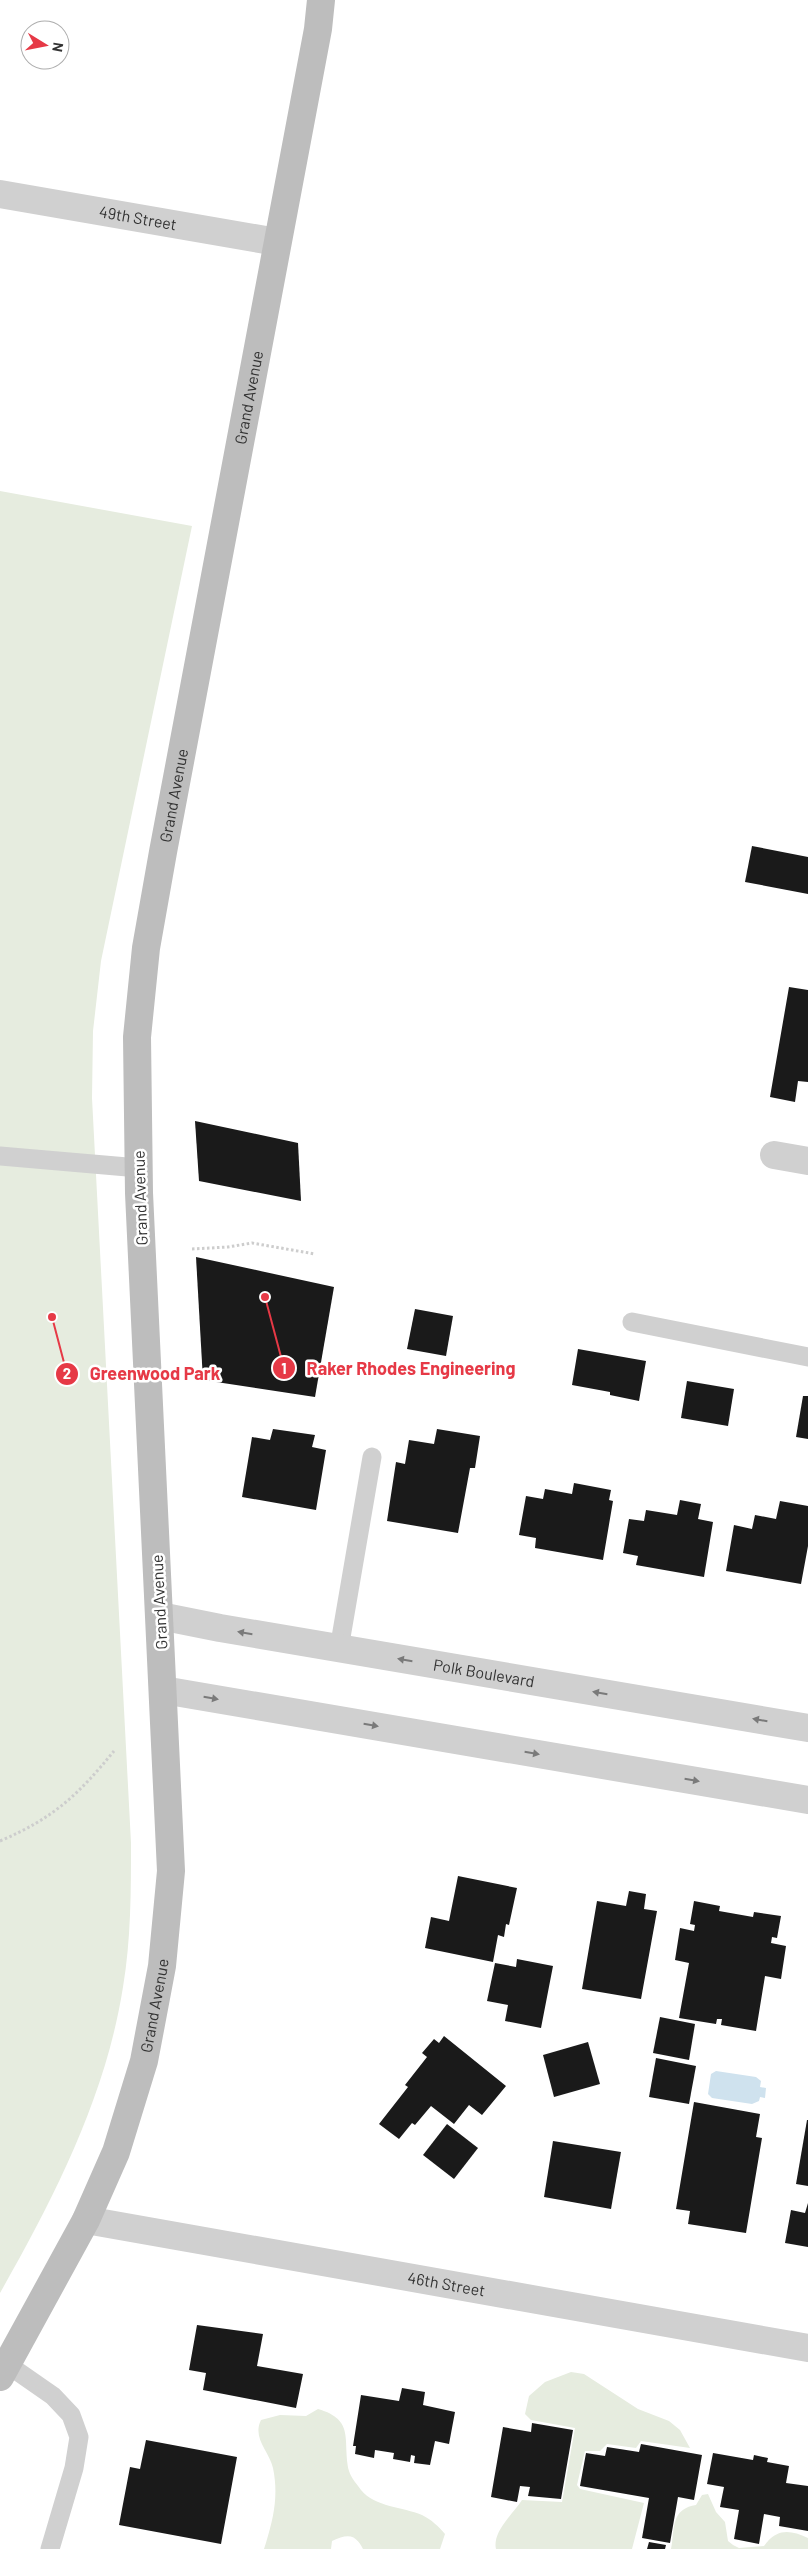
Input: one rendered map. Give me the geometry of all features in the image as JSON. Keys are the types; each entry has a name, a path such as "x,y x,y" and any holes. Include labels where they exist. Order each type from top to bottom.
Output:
{"main road":[{"name":"Grand Avenue","path":"4,2371 86,2220 116,2152 141,2070 162,1966 171,1871 139,1168 138,1037 146,948 318,29 321,0"}],"street":[{"name":"49th Street","path":"0,194 277,242"},
{"path":"774,1155 808,1161"},
{"name":"Polk Boulevard","path":"160,1616 339,1649 808,1728"},
{"path":"163,1690 808,1800"},
{"name":"46th Street","path":"86,2220 808,2348"}],"lane":[{"path":"0,1156 139,1168"},
{"path":"632,1322 808,1357"},
{"path":"339,1649 372,1457"},
{"path":"4,2371 53,2396 71,2415 79,2437 74,2468 50,2549"}],"path":[{"path":"192,1249 228,1247 252,1242 314,1254"},
{"path":"0,1841 45,1819 65,1805 83,1789 114,1751"}],"shaded area":[{"path":"0,491 192,526 101,961 93,1031 92,1098 131,1843 128,1951 115,2028 91,2107 40,2220 0,2293"},
{"path":"571,2372 584,2374 638,2409 669,2421 680,2430 690,2448 641,2441 636,2448 607,2444 600,2451 585,2451 577,2485 580,2489 644,2503 632,2549 496,2549 497,2536 500,2530 522,2500 562,2502 575,2428 531,2420 525,2414 529,2396 545,2382"},
{"path":"318,2409 338,2419 343,2426 349,2471 361,2490 374,2500 414,2512 432,2521 445,2534 440,2549 363,2549 357,2540 346,2536 332,2541 331,2549 264,2549 272,2519 275,2479 271,2462 260,2439 259,2427 261,2420 280,2415 306,2416"},
{"path":"708,2494 716,2512 725,2522 728,2541 733,2545 739,2548 764,2546 773,2536 789,2532 808,2538 808,2549 671,2549 674,2526 678,2515 682,2510 696,2505 702,2495"}],"water":[{"path":"716,2071 756,2077 761,2081 760,2087 766,2088 765,2098 760,2097 759,2101 752,2104 712,2098 708,2094 711,2074"}],"building":[{"path":"752,846 808,857 808,894 745,882"},
{"path":"789,987 808,990 808,1082 798,1081 795,1102 770,1097"},
{"path":"195,1121 298,1143 301,1201 199,1181"},
{"path":"196,1257 334,1287 315,1397 203,1380"},
{"path":"415,1309 453,1316 446,1356 407,1349"},
{"path":"578,1349 646,1361 639,1401 610,1395 610,1392 572,1385"},
{"path":"687,1381 734,1389 728,1426 681,1418"},
{"path":"803,1396 808,1396 808,1439 796,1437"},
{"path":"273,1429 315,1435 312,1447 326,1450 316,1510 242,1497 252,1437 270,1440"},
{"path":"437,1429 480,1436 475,1468 470,1468 458,1533 387,1521 396,1462 405,1464 409,1440 434,1444"},
{"path":"574,1483 611,1490 609,1500 613,1501 603,1560 535,1548 536,1538 519,1535 526,1496 543,1499 545,1489 572,1494"},
{"path":"680,1500 701,1504 698,1519 713,1522 704,1577 636,1565 638,1556 623,1553 629,1519 644,1521 646,1510 677,1515"},
{"path":"780,1501 808,1506 808,1546 801,1584 726,1571 734,1525 752,1529 755,1515 776,1519"},
{"path":"458,1876 517,1888 509,1925 506,1924 504,1937 498,1935 493,1962 425,1948 431,1917 449,1921"},
{"path":"629,1891 646,1894 644,1909 657,1911 641,1999 582,1989 597,1901 626,1906"},
{"path":"694,1901 720,1906 719,1911 753,1917 754,1912 781,1916 777,1938 772,1937 771,1943 786,1946 781,1979 765,1976 756,2031 721,2025 722,2019 717,2019 716,2024 679,2018 689,1963 675,1960 680,1928 694,1931 695,1925 690,1924"},
{"path":"517,1959 553,1966 541,2028 505,2021 508,2005 487,2001 495,1963 516,1967"},
{"path":"660,2017 695,2024 689,2060 653,2053"},
{"path":"444,2036 506,2086 482,2115 469,2105 454,2124 431,2106 415,2125 412,2123 399,2139 379,2124 408,2087 405,2085 427,2057 422,2053 434,2039 439,2043"},
{"path":"588,2042 600,2084 554,2097 543,2055"},
{"path":"656,2058 696,2066 689,2104 649,2097"},
{"path":"694,2102 760,2114 756,2137 762,2138 746,2233 688,2224 690,2211 676,2209"},
{"path":"808,2120 808,2186 796,2184"},
{"path":"447,2124 478,2148 454,2179 423,2155"},
{"path":"553,2141 621,2152 611,2209 544,2197"},
{"path":"808,2203 808,2247 785,2243 791,2210 805,2213"},
{"path":"197,2325 263,2334 257,2366 303,2374 296,2408 203,2390 206,2373 189,2370"},
{"path":"402,2388 425,2392 423,2405 455,2412 449,2444 435,2441 430,2465 414,2463 415,2456 411,2455 410,2462 393,2459 394,2453 375,2450 374,2458 355,2454 356,2446 353,2446 361,2395 399,2401"},
{"path":"532,2423 573,2430 561,2499 528,2496 530,2487 520,2486 517,2502 491,2497 503,2427 531,2432"},
{"path":"146,2440 237,2457 221,2544 119,2525 130,2467 140,2469"},
{"path":"641,2444 702,2455 694,2500 678,2497 670,2543 642,2538 649,2498 580,2486 586,2453 605,2456 607,2447 639,2452"},
{"path":"713,2453 753,2460 754,2455 768,2458 767,2462 789,2466 786,2483 808,2486 808,2531 779,2526 780,2517 764,2514 759,2544 734,2539 739,2510 720,2507 724,2487 707,2484"},
{"path":"649,2542 666,2545 665,2549 647,2549"}],"place":[{"name":"Raker Rhodes Engineering","path":"265,1297"},
{"name":"Greenwood Park","path":"52,1317"}]}
